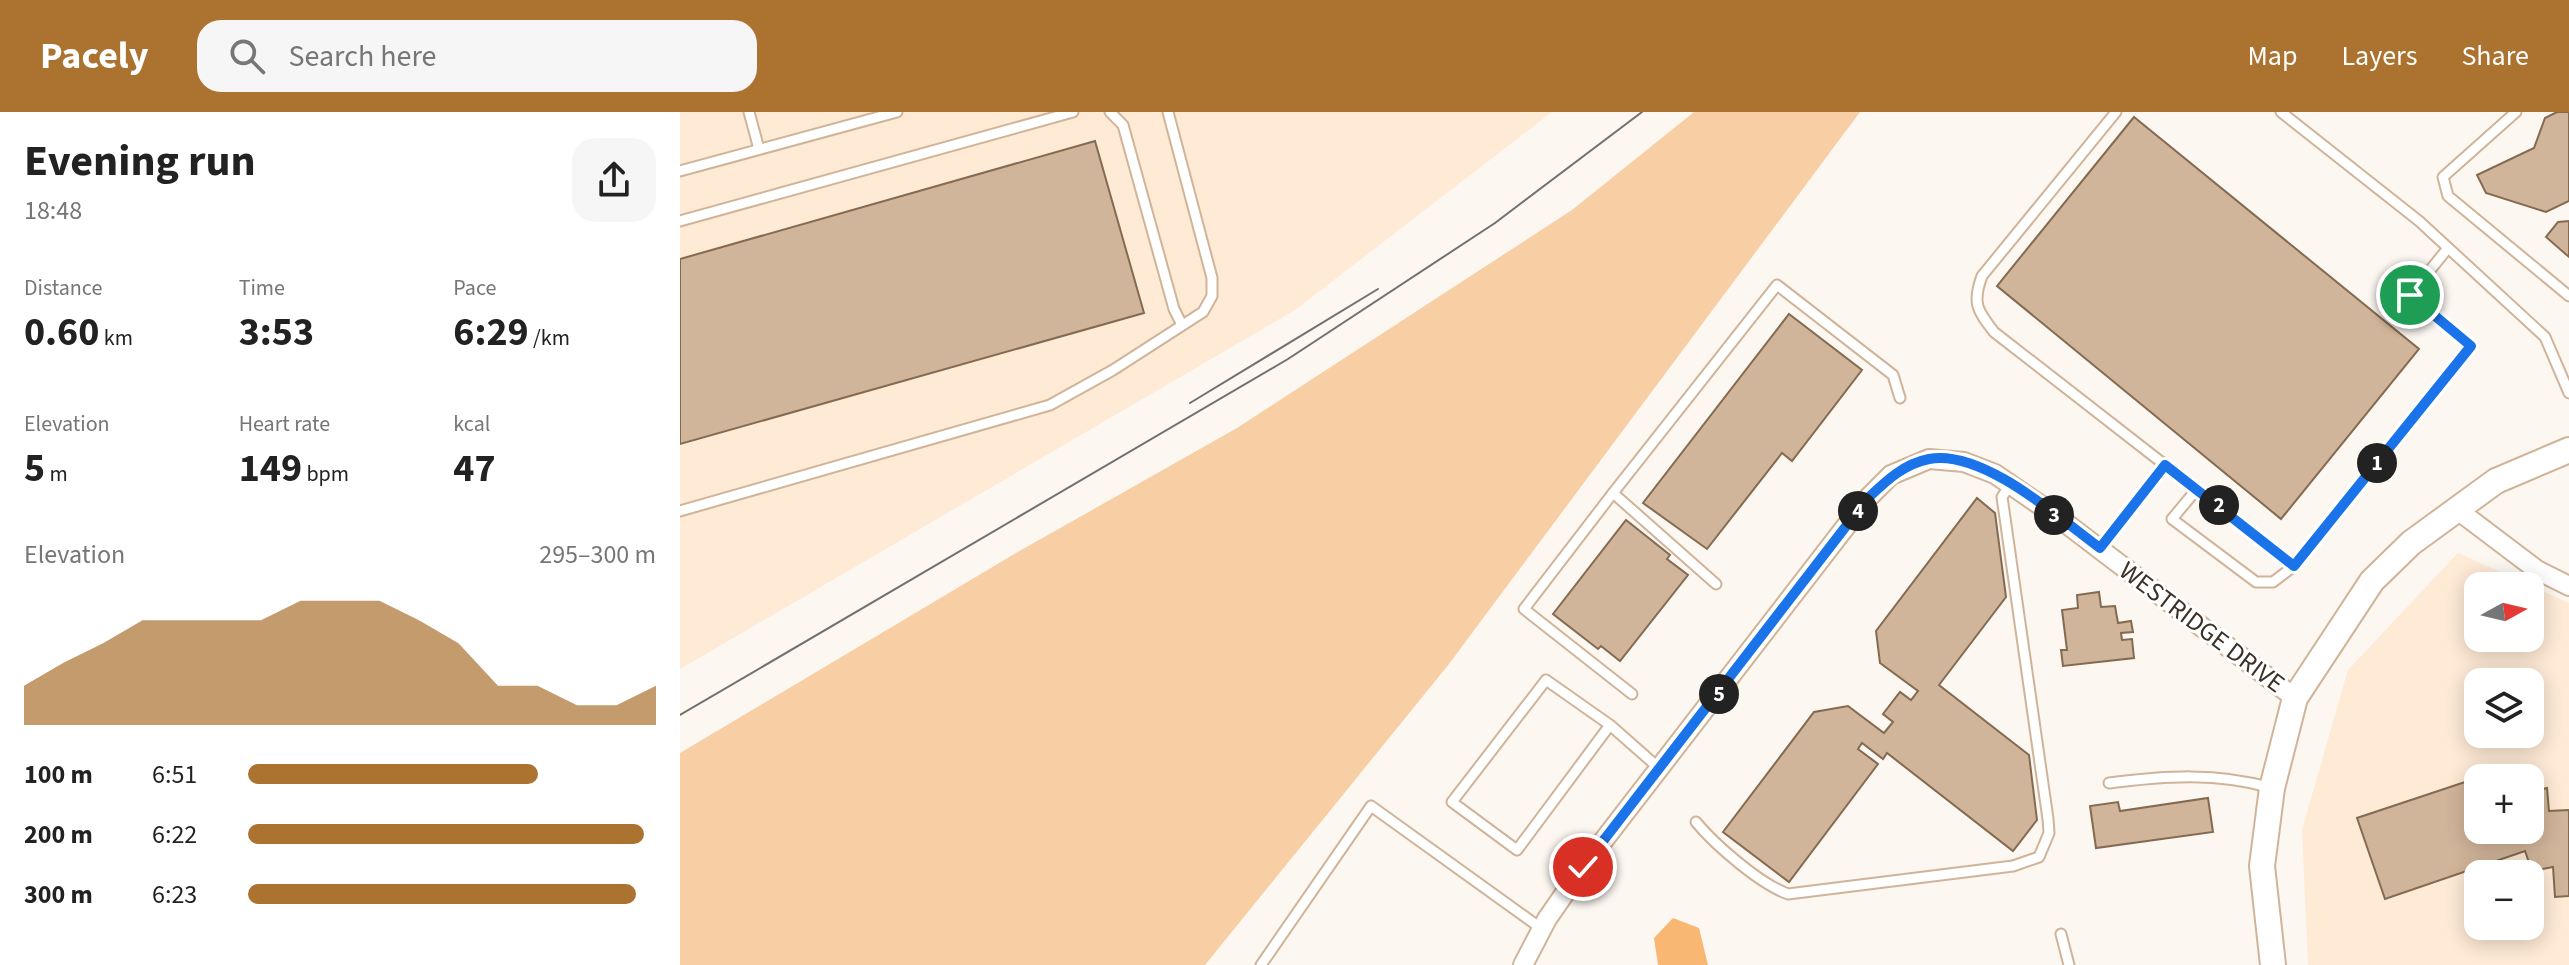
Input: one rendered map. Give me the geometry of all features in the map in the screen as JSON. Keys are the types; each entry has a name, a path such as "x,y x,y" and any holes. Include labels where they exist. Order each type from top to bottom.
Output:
{"street":[{"path":"2273,965 2262,866 2272,788 2295,698 2372,581 2411,543 2496,481 2569,450"},
{"name":"WESTRIDGE DRIVE","path":"1523,965 1542,929 1583,867 1867,499 1891,475 1929,459 1964,462 2010,485 2100,548 2295,698"},
{"path":"2455,508 2537,570 2569,586"}],"lane":[{"path":"749,112 759,149"},
{"path":"680,171 897,112"},
{"path":"680,221 1073,112"},
{"path":"1110,112 1123,125 1174,309 1182,325"},
{"path":"680,511 1050,405 1113,370 1203,312 1212,296 1212,278 1168,112"},
{"path":"2116,112 1982,276 1974,295 1980,313 1994,332 2294,566"},
{"path":"2281,112 2448,248 2545,337 2569,393"},
{"path":"2516,112 2443,177 2448,196 2569,296"},
{"path":"2197,489 2172,519 2256,582 2273,582 2294,566 2471,346 2410,295 2448,248"},
{"path":"1632,694 1524,609 1777,285 1893,375 1900,398"},
{"path":"2100,548 2165,465"},
{"path":"1696,822 1749,868 1788,894 2013,866 2039,857 2049,833 2048,819 2002,497 2010,485"},
{"path":"1613,493 1716,584"},
{"path":"1610,725 1517,850 1452,802 1546,680 1610,725 1660,769"},
{"path":"2109,783 2188,774 2237,778 2272,788"},
{"path":"1261,965 1371,806 1542,929"},
{"path":"2061,934 2069,965"}],"shaded area":[{"path":"680,112 1552,112 1295,310 680,669"},
{"path":"1694,112 1860,112 1449,664 1205,965 680,965 680,753 1016,553 1237,428 1572,210"},
{"path":"2458,553 2500,572 2464,572 2464,652 2544,652 2544,592 2569,603 2569,965 2308,965 2302,830 2348,670"},
{"path":"1673,918 1699,928 1708,965 1658,965 1654,938"}],"building":[{"path":"2557,112 2569,112 2569,201 2546,212 2486,193 2477,175 2534,148 2545,118"},
{"path":"2134,117 2419,349 2281,519 1997,286"},
{"path":"1095,141 1144,313 680,444 680,259"},
{"path":"2569,221 2569,257 2546,237 2558,222"},
{"path":"1789,314 1862,370 1792,461 1782,453 1707,549 1643,503"},
{"path":"1977,498 1995,513 2006,597 1939,685 2029,755 2037,820 2013,851 1887,753 1883,759 1862,743 1858,749 1878,764 1789,882 1723,832 1814,712 1848,706 1884,733 1893,722 1883,714 1900,692 1911,700 1918,691 1880,663 1876,631"},
{"path":"1626,520 1670,555 1667,559 1688,575 1620,661 1601,646 1598,649 1553,614"},
{"path":"2099,592 2101,607 2115,606 2118,623 2131,621 2133,632 2121,633 2122,640 2132,639 2134,658 2063,666 2061,650 2067,650 2062,610 2078,608 2077,595"},
{"path":"2464,782 2464,844 2544,844 2544,789 2547,788 2549,811 2569,810 2569,896 2555,897 2553,867 2544,869 2544,860 2528,860 2525,851 2499,860 2464,860 2464,872 2385,899 2357,818"},
{"path":"2208,798 2213,832 2096,848 2090,806 2118,802 2120,811"}],"tram line":[{"path":"680,715 1288,359 1495,223 1642,112"},
{"path":"1190,403 1378,289"}],"route":[{"path":"1583,867 1776,622 1867,499 1891,475 1929,459 1964,462 1995,474 2100,548 2165,465 2294,566 2471,346 2410,295"}]}
